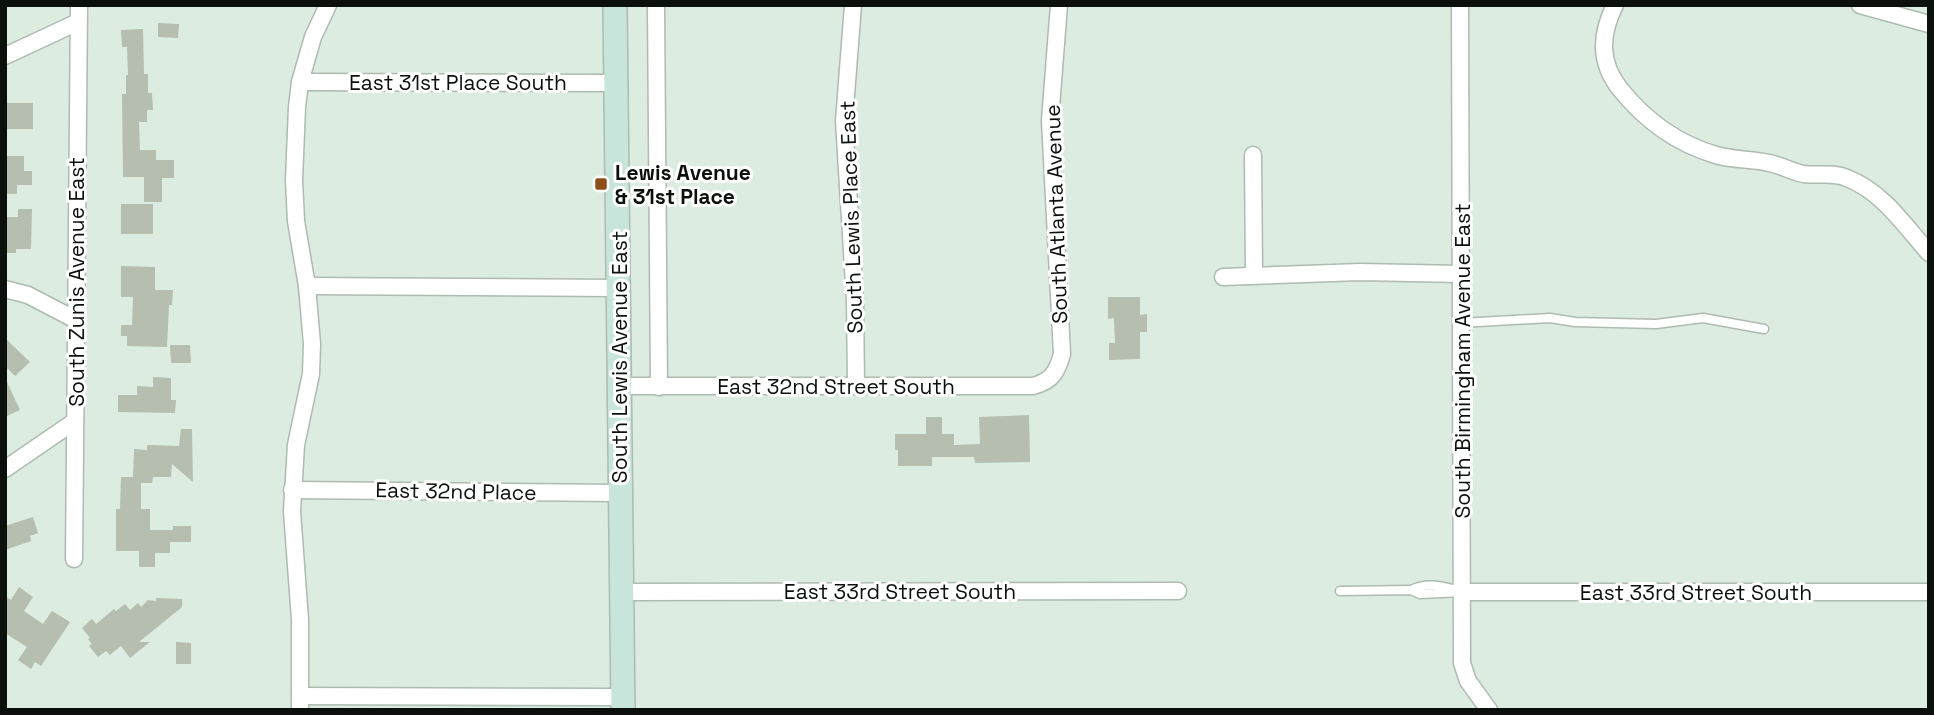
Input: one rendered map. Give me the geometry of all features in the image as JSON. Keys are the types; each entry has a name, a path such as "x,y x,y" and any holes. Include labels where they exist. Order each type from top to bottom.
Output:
{"main road":[{"name":"South Lewis Avenue East","path":"615,5 621,592 625,706"}],"street":[{"name":"South Zunis Avenue East","path":"75,559 79,5"},
{"path":"328,5 313,37 300,82 294,180 296,221 307,286 312,344 311,374 296,445 292,490 300,620 300,703 625,706"},
{"name":"South Lewis Avenue East","path":"656,5 659,387"},
{"name":"South Lewis Place East","path":"853,5 844,121 855,301 856,386"},
{"name":"South Atlanta Avenue","path":"1050,379 1058,371 1062,354 1050,120 1059,5"},
{"name":"South Birmingham Avenue East","path":"1460,5 1464,592 1462,663 1468,681 1489,710"},
{"path":"1615,5 1604,33 1605,64 1612,79 1643,116 1659,128 1718,156 1771,163 1803,174 1843,176 1856,181 1891,208 1929,253"},
{"path":"1860,5 1929,24"},
{"path":"5,56 78,22"},
{"name":"East 31st Place South","path":"300,82 615,83"},
{"path":"1254,155 1254,274"},
{"path":"1223,277 1360,272 1462,274"},
{"path":"307,286 619,288"},
{"path":"5,289 27,295 76,320"},
{"name":"East 32nd Street South","path":"620,386 1033,386 1050,379"},
{"path":"5,468 75,421"},
{"name":"East 32nd Place","path":"292,490 620,493"},
{"name":"East 33rd Street South","path":"621,592 1178,591"},
{"name":"East 33rd Street South","path":"1464,592 1929,592"}],"lane":[{"path":"1461,323 1550,318 1574,322 1656,324 1703,318 1764,329"},
{"name":"East 33rd Street South","path":"1340,591 1410,590 1419,585 1441,585 1464,592"}],"building":[{"path":"158,23 179,24 178,38 158,37"},
{"path":"143,29 144,74 148,74 148,93 152,93 153,110 147,110 147,122 139,122 140,150 156,150 156,160 174,160 174,178 162,178 162,202 144,202 144,177 123,177 122,94 126,94 128,75 127,47 122,47 121,30"},
{"path":"5,103 33,103 33,129 5,129"},
{"path":"5,156 24,156 24,171 32,171 32,185 17,185 17,194 5,194"},
{"path":"121,204 153,204 153,234 121,234"},
{"path":"18,209 32,209 31,249 16,249 16,253 5,253 5,217 18,217"},
{"path":"121,266 155,267 155,290 173,290 172,305 169,305 167,347 127,346 127,336 121,336 121,325 132,325 133,297 121,297"},
{"path":"1108,297 1140,297 1140,315 1147,314 1147,332 1140,332 1140,359 1109,360 1109,343 1115,343 1114,318 1108,319"},
{"path":"5,338 30,362 15,376 5,366"},
{"path":"170,345 190,345 191,363 171,363"},
{"path":"153,377 171,378 171,400 176,400 175,413 118,412 118,395 137,395 137,386 153,387"},
{"path":"5,378 20,410 5,417"},
{"path":"1029,415 1030,462 975,463 974,457 932,457 932,466 898,466 895,434 926,434 926,417 942,417 942,434 954,434 954,445 980,444 979,417"},
{"path":"181,429 192,429 193,482 172,464 171,477 153,477 152,483 141,483 141,509 150,509 150,530 173,530 173,526 191,526 191,542 170,542 170,553 155,553 155,567 139,567 139,551 116,551 116,509 120,509 121,477 133,477 134,449 147,450 147,445 179,446"},
{"path":"33,517 38,533 30,536 31,541 5,550 5,526"},
{"path":"19,587 33,597 24,611 43,624 52,611 70,622 41,666 35,662 31,669 18,660 27,647 5,633 5,596 11,600"},
{"path":"156,598 182,599 182,607 139,642 150,642 130,658 121,646 110,655 106,651 98,657 89,646 92,644 88,639 90,638 82,628 92,619 96,624 114,609 116,611 125,604 130,610 138,603 141,607 148,600 156,601"},
{"path":"176,642 191,643 191,664 176,664"}],"place":[{"name":"Lewis Avenue & 31st Place","path":"601,184"}]}
